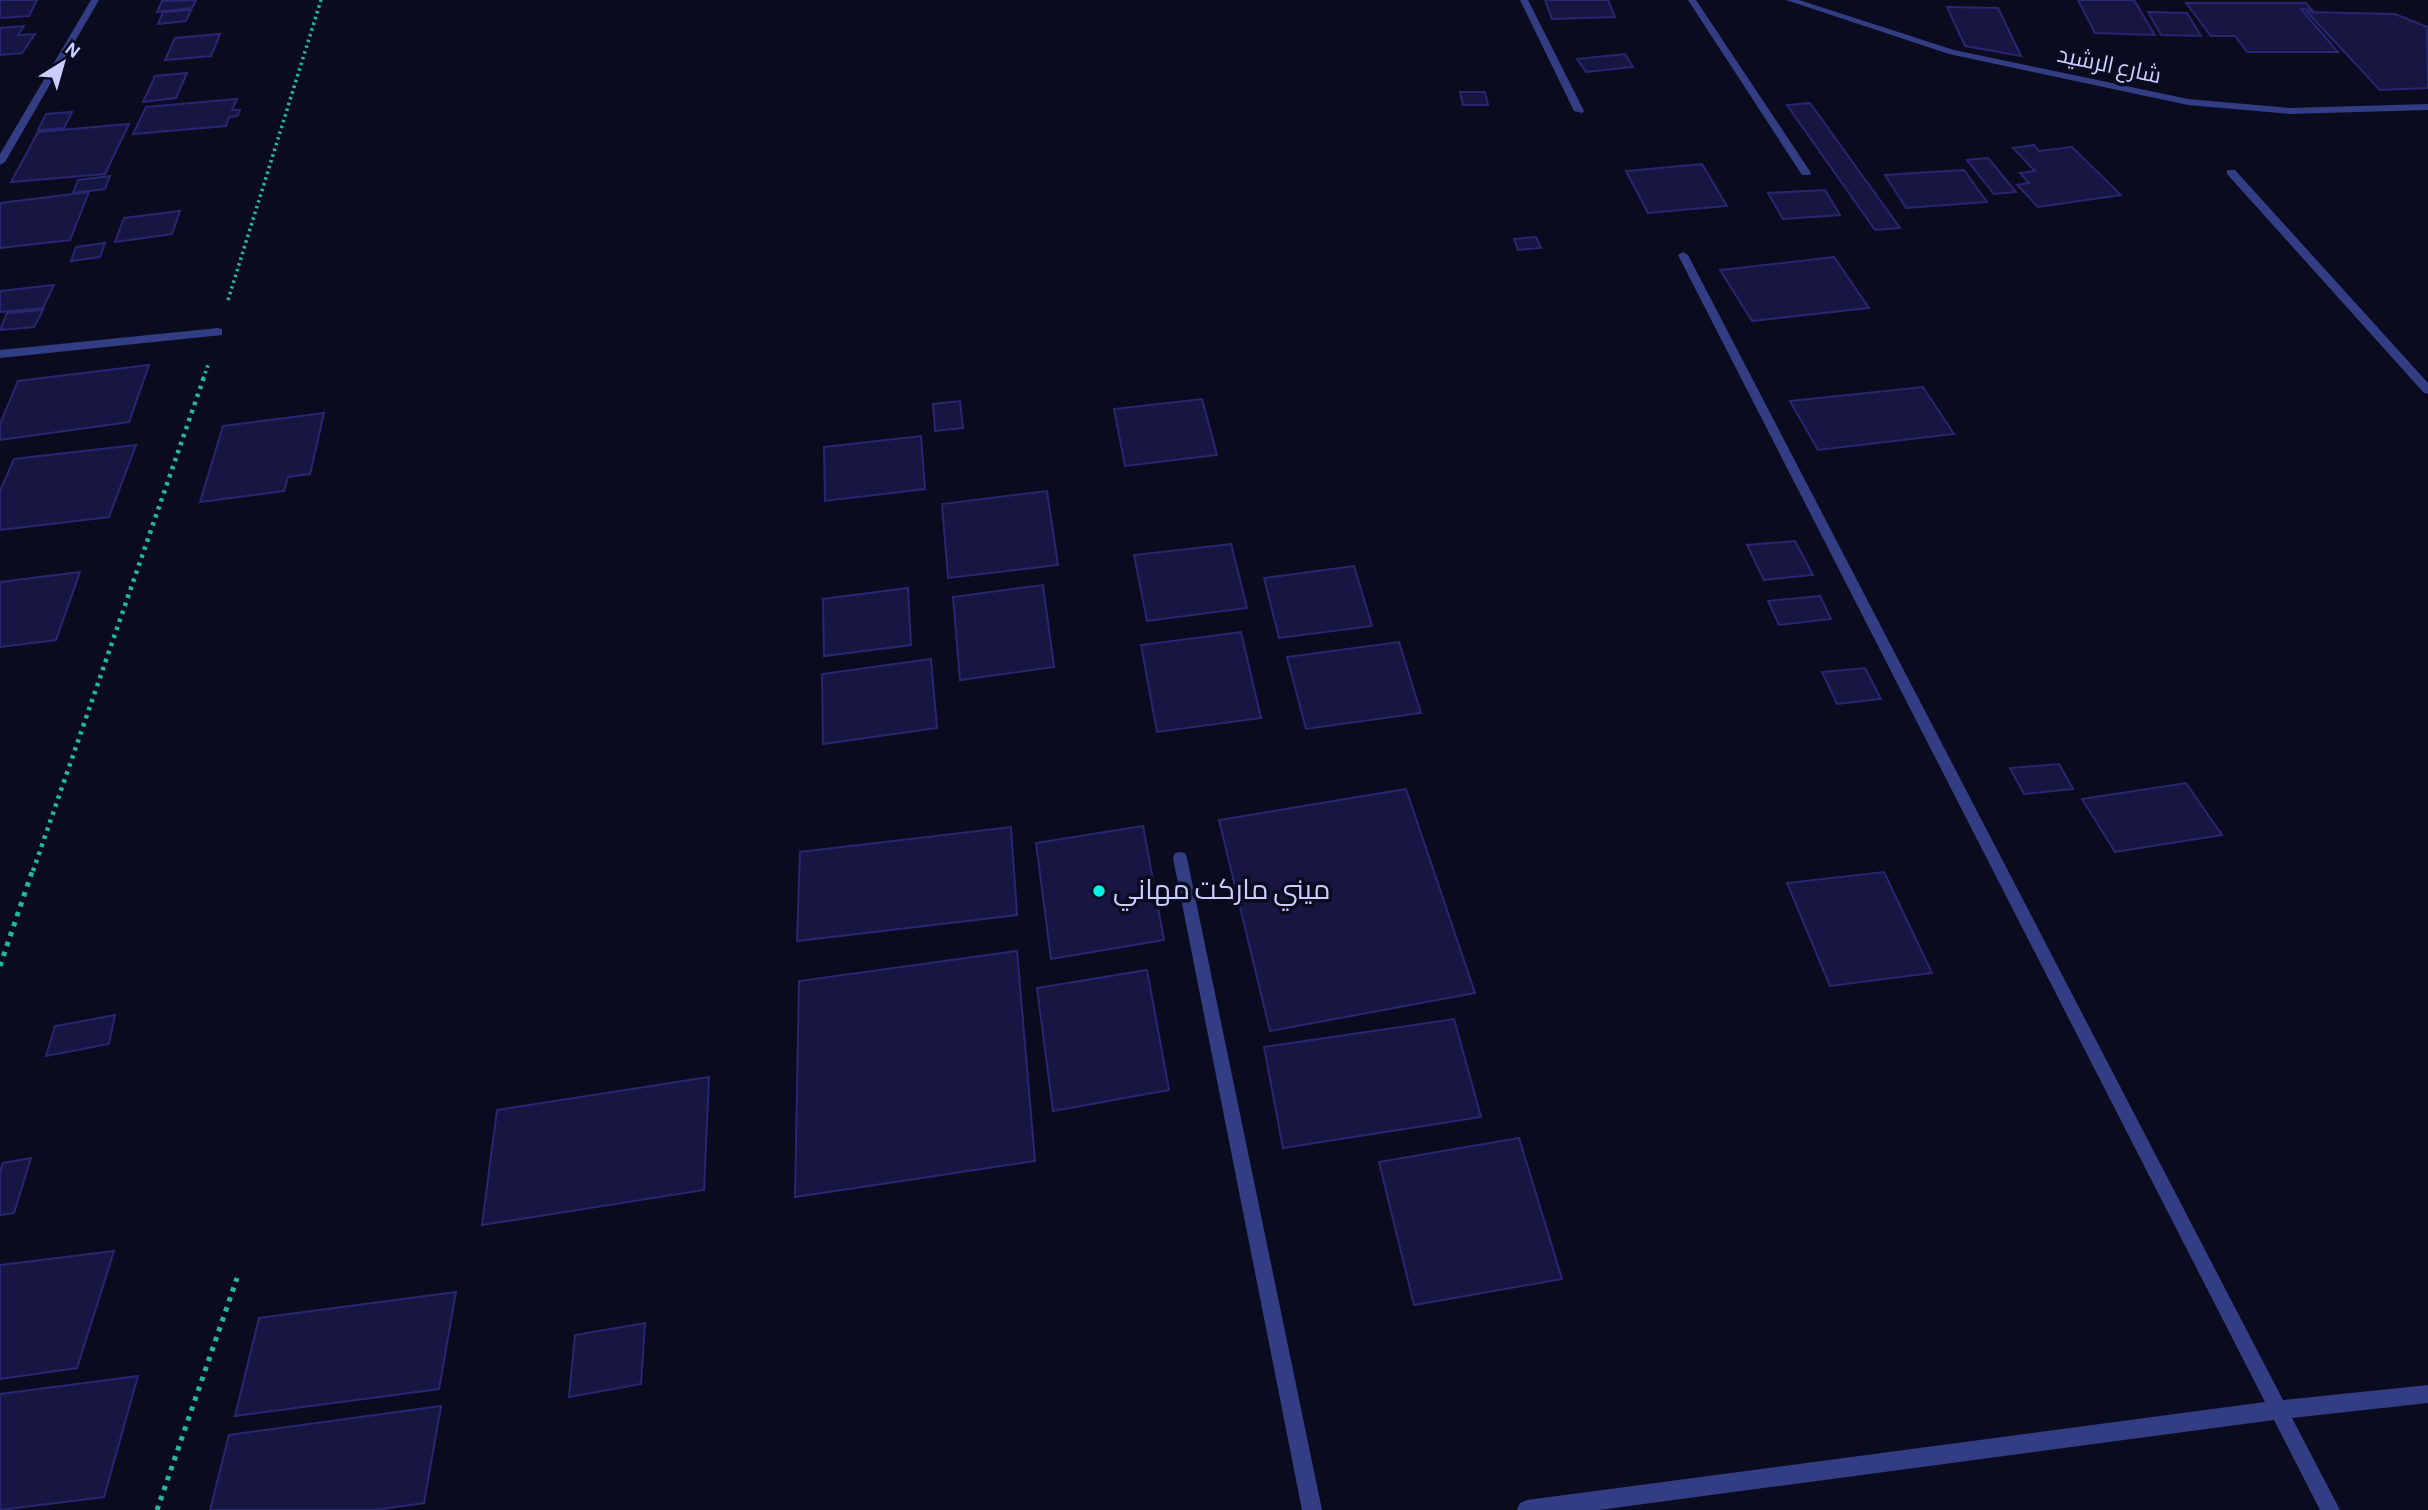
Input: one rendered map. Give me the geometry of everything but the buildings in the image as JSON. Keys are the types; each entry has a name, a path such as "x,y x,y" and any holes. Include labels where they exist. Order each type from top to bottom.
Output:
{"street":[{"path":"0,162 95,0"},
{"path":"1524,0 1579,111"},
{"path":"1692,0 1806,173"},
{"name":"شارع الرشيد","path":"1790,0 1952,52 2188,102 2290,111 2428,107"},
{"path":"2231,172 2423,378 2428,390"},
{"path":"1683,254 2330,1510"},
{"path":"0,354 218,332"},
{"path":"1180,858 1312,1510"},
{"path":"1527,1510 2277,1410 2428,1394"}],"path":[{"path":"0,966 194,408 321,0"},
{"path":"157,1510 237,1278"}],"place":[{"name":"ميني ماركت مهاني","path":"1099,891"}]}
